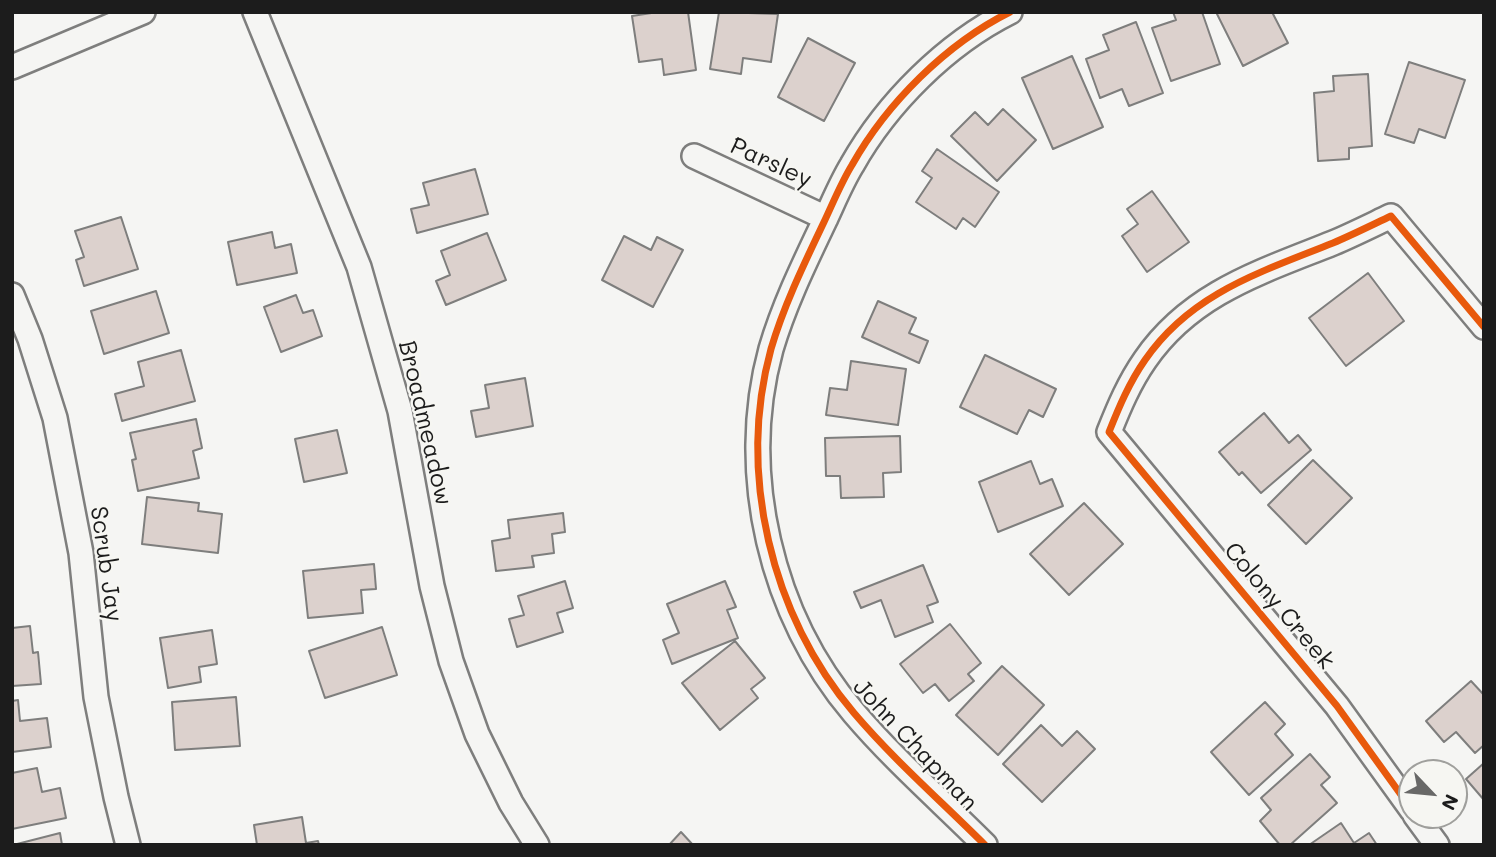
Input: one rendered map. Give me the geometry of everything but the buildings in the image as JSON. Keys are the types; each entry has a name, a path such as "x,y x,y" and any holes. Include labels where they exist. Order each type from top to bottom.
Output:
{"street":[{"path":"12,67 143,12"},
{"name":"Broadmeadow","path":"255,12 359,267 400,411 432,586 451,661 477,734 511,803 537,845"},
{"name":"John Chapman","path":"985,845 886,747 840,695 806,641 788,603 764,521 759,478 759,436 771,351 783,311 852,164 876,128 904,95 936,64 970,37 1010,12"},
{"name":"Parsley","path":"694,156 825,218"},
{"name":"Colony Creek","path":"1398,791 1337,706 1109,432 1120,404 1145,359 1180,320 1221,290 1240,280 1336,242 1391,216 1484,327"},
{"name":"Scrub Jay","path":"12,295 30,339 55,418 81,554 96,697 128,845"},
{"path":"1425,829 1437,845"}],"cycle path":[{"path":"985,845 901,764 854,713 825,675 801,633 782,588 769,541 760,493 758,445 761,396 776,333 802,269 848,172 882,119 920,77 963,41 1010,12"},
{"path":"1398,791 1337,706 1109,432 1125,395 1145,360 1163,337 1206,301 1254,275 1391,216 1484,327"}]}
